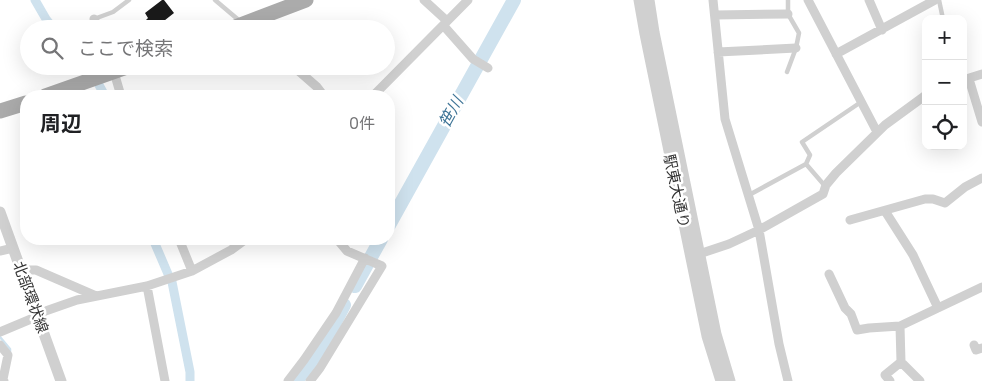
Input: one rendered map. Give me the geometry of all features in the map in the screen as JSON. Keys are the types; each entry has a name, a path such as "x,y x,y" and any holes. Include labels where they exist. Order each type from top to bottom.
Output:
{"main road":[{"path":"258,20 306,0"},
{"path":"62,90 103,75"},
{"path":"0,111 20,105"}],"street":[{"path":"424,0 473,58 488,68"},
{"path":"395,74 468,0"},
{"name":"駅東大通り","path":"639,0 707,336 721,381"},
{"name":"駅東大通り","path":"649,0 716,334 730,381"},
{"path":"713,0 725,119 759,230 779,344 788,381"},
{"path":"808,0 877,132"},
{"path":"869,0 882,30"},
{"path":"836,54 937,0"},
{"path":"715,15 788,14"},
{"path":"718,52 796,48"},
{"path":"967,80 982,74"},
{"path":"120,75 121,90"},
{"path":"303,75 318,90"},
{"path":"379,90 394,75"},
{"path":"967,83 982,122"},
{"path":"699,254 729,244 759,230 823,194 836,173 885,124 922,98"},
{"path":"850,220 925,199 933,199 945,203 965,187 982,178"},
{"path":"885,211 913,255 938,308"},
{"name":"北部環状線","path":"0,212 61,381"},
{"path":"181,245 192,271"},
{"path":"0,332 31,319 37,314 77,300 147,286 192,271 238,245"},
{"path":"310,381 320,368 382,266 347,251 342,245"},
{"path":"0,251 13,248"},
{"path":"288,381 336,313 365,258"},
{"path":"20,268 36,270 96,296"},
{"path":"828,274 845,308 851,314 857,330 900,326 982,287"},
{"path":"147,286 165,381"},
{"path":"900,326 901,362 920,381"},
{"path":"0,344 8,355 4,381"},
{"path":"890,381 885,375 901,362"}],"lane":[{"path":"94,19 113,12 129,0"},
{"path":"215,0 234,20"},
{"path":"786,72 796,48 799,33 788,14 788,0"},
{"path":"937,0 942,15"},
{"path":"749,196 806,164 810,155 802,142 861,102"},
{"path":"806,164 826,187"}],"building":[{"path":"164,0 174,13 165,20 146,20 148,18 145,13"}],"waterway":[{"path":"35,0 47,20"},
{"name":"笹川","path":"395,214 514,0"},
{"path":"99,85 102,90"},
{"path":"156,245 168,274"},
{"name":"笹川","path":"355,286 378,245"},
{"path":"172,282 190,372 190,381"},
{"name":"笹川","path":"296,381 316,354 344,305"},
{"path":"0,337 10,349 10,352"}]}
